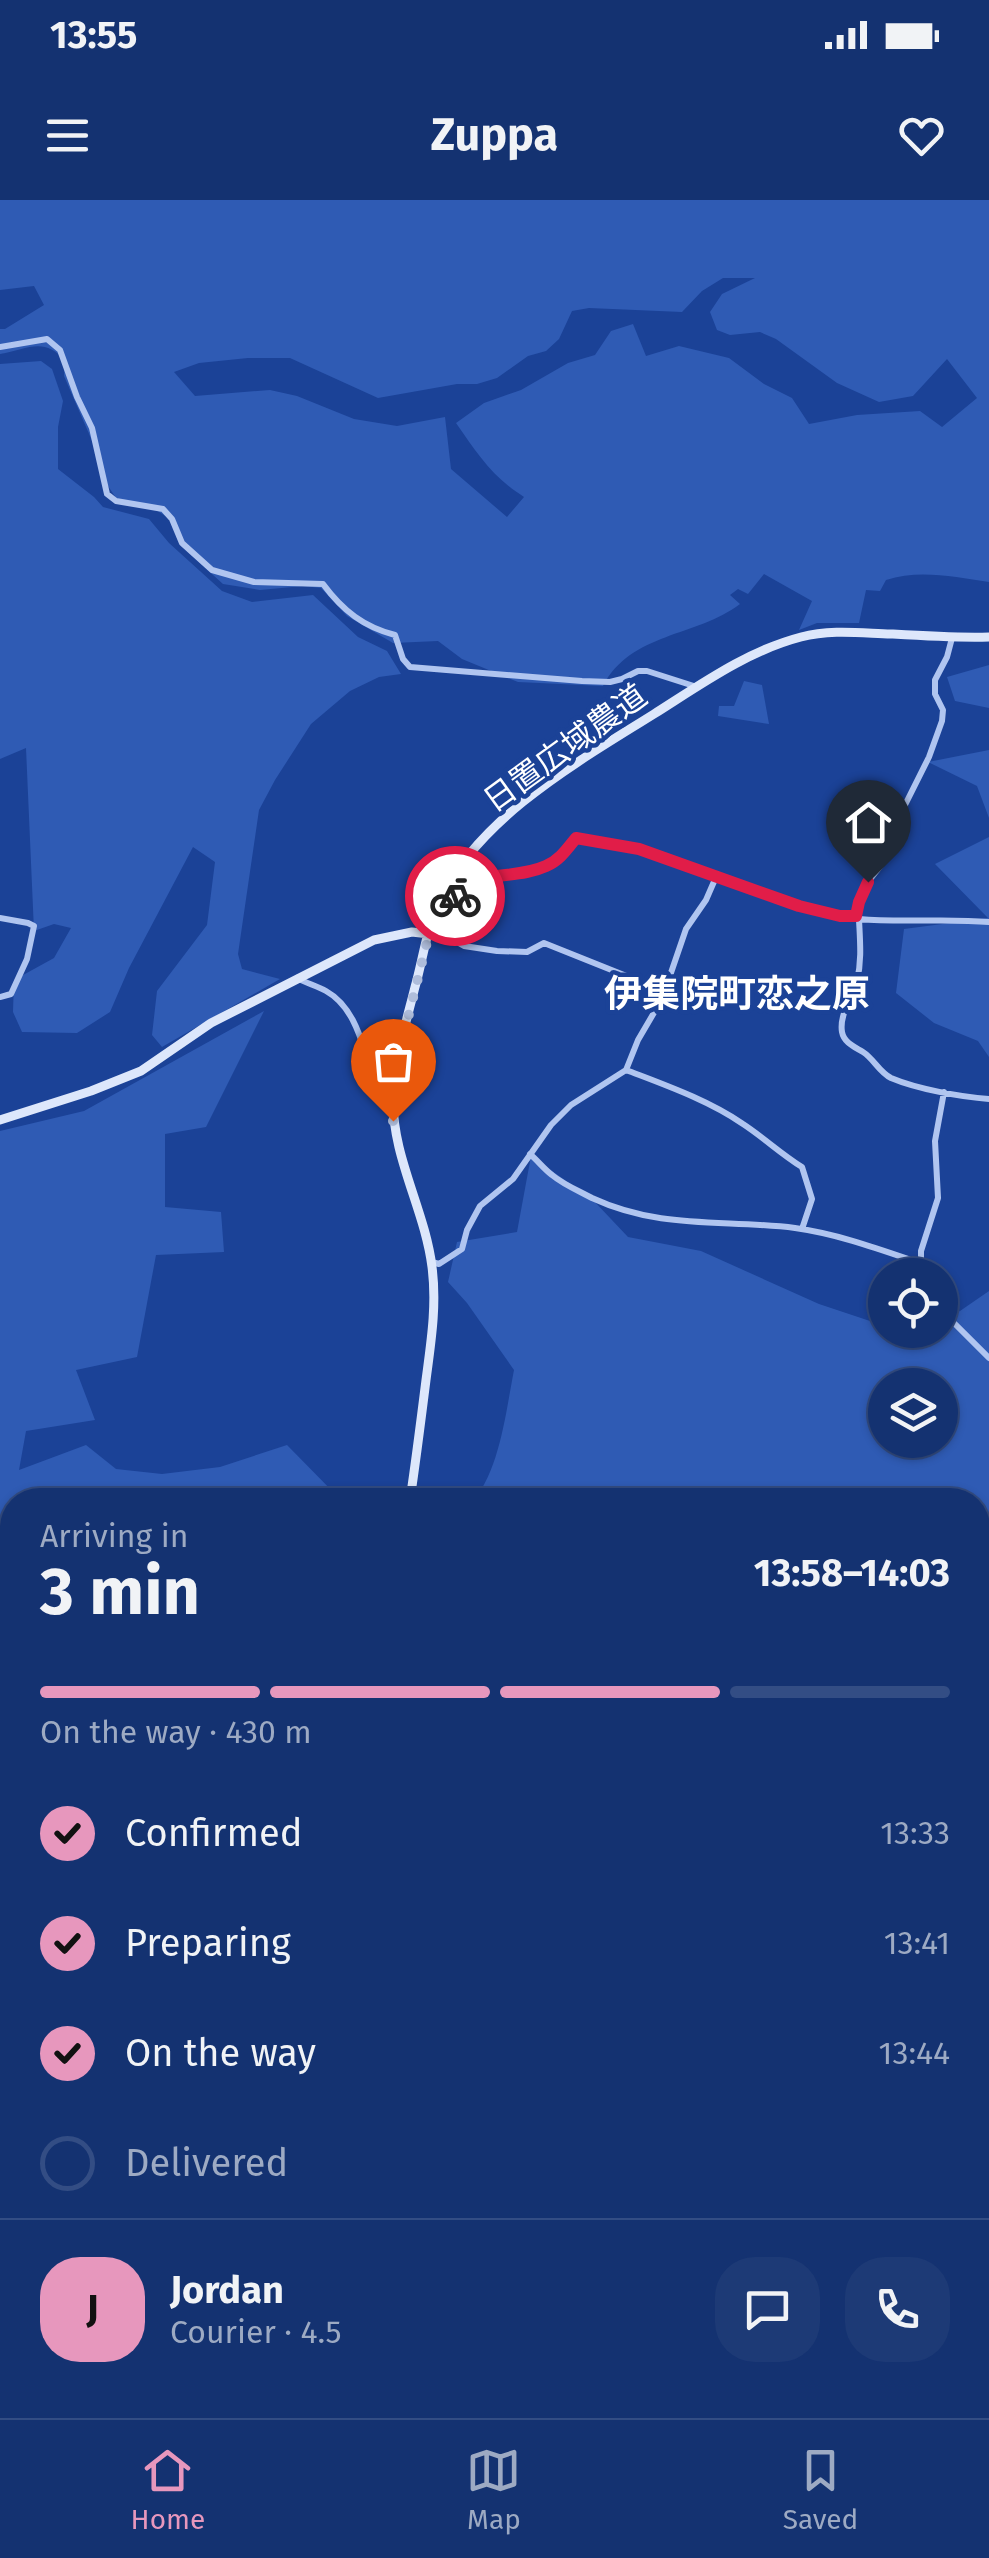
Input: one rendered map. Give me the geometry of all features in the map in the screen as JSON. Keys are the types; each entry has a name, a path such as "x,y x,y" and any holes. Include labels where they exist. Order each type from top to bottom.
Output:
{"street":[{"path":"0,348 47,339 60,350 92,428 107,494 116,501 164,509 182,542 212,570 254,582 323,584 351,616 395,636 410,668 582,682 610,682 647,671 696,687"},
{"name":"日置広域農道","path":"412,1488 434,1295 432,1262 393,1121 394,1074 437,905 448,882 497,824 564,773 749,656 803,636 832,631 989,637"},
{"path":"952,638 934,680 934,694 943,710 942,721 902,812 889,855 868,882 859,902 861,958 856,984 842,1018 842,1035 889,1077 989,1100"},
{"path":"441,933 450,904 463,887 473,880 545,867 559,859 576,838 639,849 808,909 840,916 989,922"},
{"path":"432,1262 440,1264 462,1249 480,1206 513,1179 551,1125 571,1105 626,1070 662,999 686,929 716,877"},
{"path":"0,918 34,926 27,959 11,994 0,997"},
{"path":"0,1120 141,1071 211,1023 296,978 374,940 412,932 441,933 464,946 497,950 528,952 544,944 639,981 662,999"},
{"path":"296,978 330,992 355,1024 370,1066 394,1074"},
{"path":"626,1070 686,1093 742,1122 802,1167 812,1200 802,1229"},
{"path":"920,1258 938,1198 935,1141 944,1092"},
{"path":"530,1154 574,1189 652,1218 802,1229 907,1258"},
{"path":"958,1327 989,1358"}],"shaded area":[{"path":"0,200 989,200 989,582 937,575 886,580 880,591 866,590 859,623 817,623 799,630 812,601 764,574 748,594 738,589 730,595 740,604 630,655 603,686 518,682 462,659 438,641 393,643 347,616 321,588 260,590 223,584 182,547 170,519 156,510 116,498 106,483 64,376 65,361 58,353 35,346 0,354 0,329 44,305 34,286 0,290","holes":["723,278 755,278 722,294 710,312 717,330 730,335 760,332 776,339 837,383 879,402 913,396 947,359 977,398 942,427 920,411 857,415 809,424 792,398 764,384 729,358 679,346 646,356 633,324 611,331 595,355 568,363 521,390 484,403 456,423 494,473 524,497 507,517 451,469 445,417 397,426 354,419 297,396 270,390 195,396 174,372 199,363 290,358 378,398 477,384 497,378 528,356 546,351 559,339 572,311 589,308 682,312 702,291"]},
{"path":"41,361 52,369 63,401 58,427 58,469 103,507 149,519 169,543 222,591 252,602 313,595 358,637 387,651 401,674 379,677 350,691 311,724 259,810 238,954 242,969 280,979 162,1047 152,1035 157,991 207,925 215,862 193,847 110,1012 77,1033 22,1032 13,1012 14,980 54,958 71,928 54,924 34,931 26,748 0,759 0,364"},
{"path":"989,665 989,708 955,701 947,677"},
{"path":"744,681 762,685 769,724 718,716 719,706 734,706"},
{"path":"989,750 989,818 977,786 928,762"},
{"path":"989,837 989,1057 978,1041 934,1023 896,993 904,929 988,918 935,864"},
{"path":"264,1011 206,1127 165,1134 165,1207 221,1212 224,1252 156,1255 137,1357 76,1370 95,1420 26,1431 19,1470 86,1445 116,1469 162,1474 220,1467 287,1445 329,1488 0,1488 0,1131 84,1111"},
{"path":"531,1156 593,1200 628,1237 701,1251 819,1304 868,1320 868,1348 958,1348 958,1312 989,1291 989,1488 482,1488 496,1456 514,1370 448,1282 457,1242 517,1232"}],"way so far":[{"path":"393,1121 394,1074 429,934 441,933 455,896"}],"district":[{"name":"伊集院町恋之原","path":"737,994"}],"route":[{"path":"455,896 473,880 545,867 559,859 576,838 639,849 799,906 840,916 856,916 868,882"}]}
